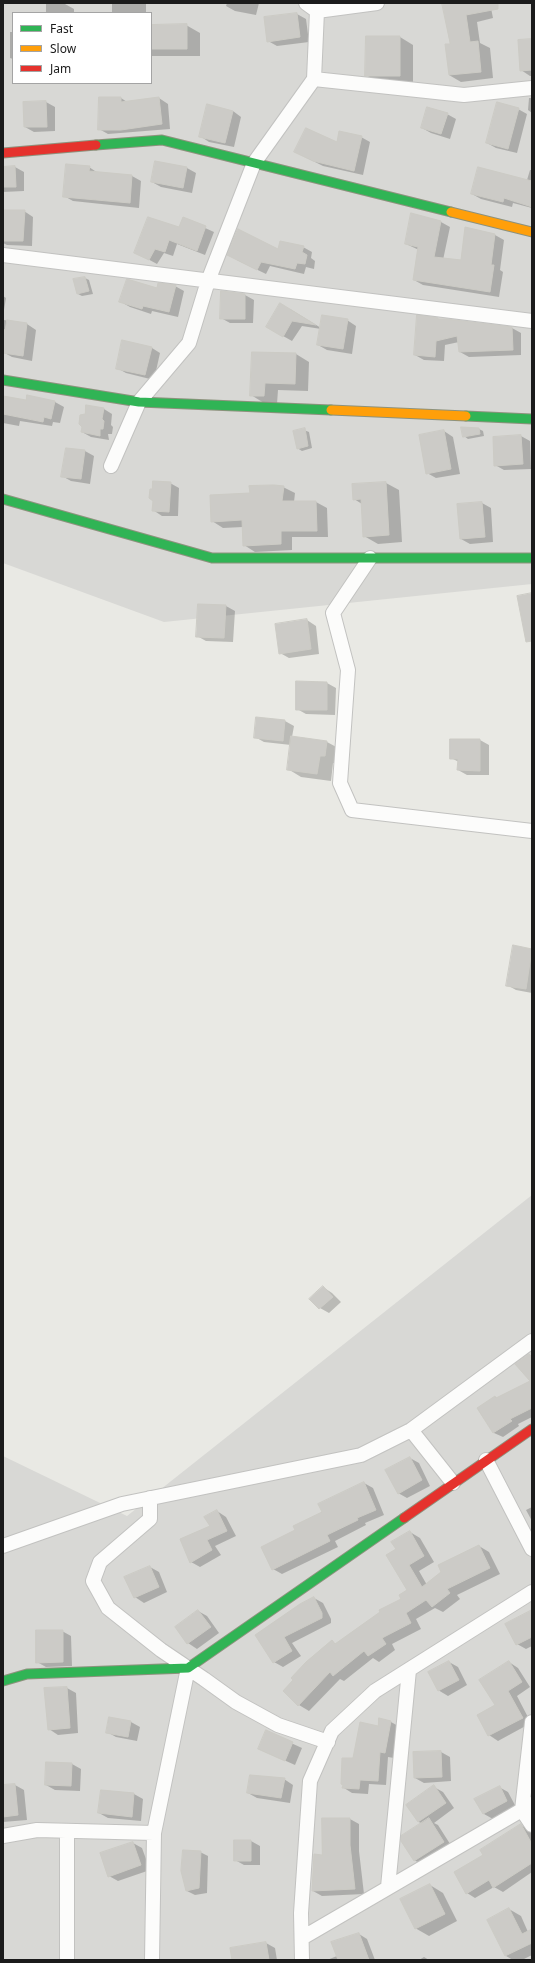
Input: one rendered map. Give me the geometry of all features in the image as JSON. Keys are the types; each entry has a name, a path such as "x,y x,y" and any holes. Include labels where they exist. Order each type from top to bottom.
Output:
{"street":[{"path":"110,466 139,402 189,343 208,280 254,163 314,79 311,7 377,3"},
{"path":"314,79 464,95 532,88"},
{"path":"3,154 162,140 532,232"},
{"path":"3,255 532,321"},
{"path":"3,380 139,402 532,419"},
{"path":"3,499 212,558 532,558"},
{"path":"370,558 333,613 348,670 340,783 352,810 532,831"},
{"path":"3,1546 122,1504 361,1455 411,1430 532,1341"},
{"path":"3,1681 27,1674 188,1668 532,1429"},
{"path":"411,1430 453,1483"},
{"path":"486,1460 532,1549"},
{"path":"150,1498 150,1519 100,1562 93,1581 108,1608 161,1650 236,1702 278,1725 328,1742"},
{"path":"302,1960 301,1912 310,1780 332,1731 375,1691 532,1592"},
{"path":"152,1960 154,1833 188,1668"},
{"path":"388,1887 409,1670"},
{"path":"532,1722 527,1807 532,1825"},
{"path":"302,1938 527,1807"},
{"path":"3,1836 37,1830 154,1833"},
{"path":"67,1831 67,1960"}],"shaded area":[{"path":"3,3 532,3 532,584 164,622 3,563"},
{"path":"532,1195 532,1960 3,1960 3,1456 127,1516"}],"building":[{"path":"442,3 498,3 498,9 466,15 470,42 478,41 481,72 449,75 445,44 450,44"},
{"path":"297,13 300,37 267,42 264,17"},
{"path":"187,24 187,49 152,49 152,25"},
{"path":"366,36 400,36 400,76 365,76"},
{"path":"532,39 532,70 520,71 518,40"},
{"path":"99,97 121,97 121,102 159,97 162,124 121,130 98,130"},
{"path":"46,101 47,127 24,127 23,102"},
{"path":"497,102 519,108 508,149 486,143"},
{"path":"207,104 233,111 225,143 199,137"},
{"path":"427,107 448,113 441,134 421,128"},
{"path":"306,128 337,142 339,131 362,136 354,171 313,161 294,152"},
{"path":"155,161 187,167 183,188 151,182"},
{"path":"66,164 90,166 89,171 132,175 130,203 63,197"},
{"path":"15,166 16,187 3,187 3,167"},
{"path":"478,167 532,181 532,207 504,198 503,202 471,194"},
{"path":"3,210 25,210 23,241 3,241"},
{"path":"411,213 441,221 434,257 461,260 465,227 495,234 491,265 494,265 490,292 413,280 418,247 405,244"},
{"path":"148,217 179,227 183,217 206,226 197,251 169,240 165,252 155,249 149,260 134,253"},
{"path":"238,229 278,249 280,241 304,246 302,252 307,255 305,264 297,263 295,269 261,262 257,270 227,255"},
{"path":"85,277 89,291 77,294 73,279"},
{"path":"127,279 157,288 158,283 176,285 169,312 143,306 142,309 119,302"},
{"path":"221,291 245,294 245,319 220,319"},
{"path":"280,303 316,325 292,321 283,337 266,327"},
{"path":"322,315 348,319 343,349 317,345"},
{"path":"417,315 438,319 512,327 513,350 459,352 457,336 436,341 435,357 414,355"},
{"path":"7,320 27,323 23,356 3,353 3,329 5,330"},
{"path":"122,340 152,347 145,375 116,369"},
{"path":"252,352 296,353 295,384 265,383 264,396 250,396"},
{"path":"27,395 55,401 51,419 44,417 43,422 3,414 3,396 26,400"},
{"path":"86,405 104,408 102,419 104,421 103,429 100,429 100,436 81,432 82,427 79,424 80,415 85,414"},
{"path":"461,427 479,428 480,434 463,437"},
{"path":"305,428 308,446 297,449 293,431"},
{"path":"444,430 451,469 426,474 419,435"},
{"path":"521,435 523,464 494,466 493,437"},
{"path":"66,448 85,450 81,479 61,477"},
{"path":"153,481 171,482 169,512 152,511 153,501 149,498"},
{"path":"386,482 389,535 363,537 361,499 353,500 352,484"},
{"path":"249,486 284,486 282,501 316,501 317,531 281,531 281,544 243,546 242,520 211,522 210,495 250,493"},
{"path":"482,502 485,537 460,539 457,504"},
{"path":"532,593 532,641 526,642 517,596"},
{"path":"198,604 226,605 224,638 196,637"},
{"path":"307,619 311,649 279,654 275,624"},
{"path":"296,681 327,682 327,710 296,710"},
{"path":"256,717 285,720 283,741 254,738"},
{"path":"291,736 327,741 325,756 320,756 317,774 287,770"},
{"path":"450,739 480,739 480,771 457,770 458,759 450,759"},
{"path":"513,945 532,949 526,989 506,986"},
{"path":"323,1286 333,1297 319,1309 309,1299"},
{"path":"529,1354 532,1357 532,1408 510,1419 512,1421 493,1433 477,1408 495,1396 496,1398 530,1381 515,1364"},
{"path":"410,1457 422,1480 398,1494 385,1470"},
{"path":"364,1482 376,1510 357,1518 358,1520 327,1535 330,1541 272,1570 261,1547 295,1530 293,1526 322,1512 318,1504"},
{"path":"217,1510 227,1531 207,1540 212,1550 190,1563 180,1539 210,1526 204,1517"},
{"path":"410,1531 424,1556 409,1565 422,1587 441,1572 438,1565 479,1545 490,1568 447,1589 450,1593 432,1607 426,1600 406,1613 411,1623 382,1638 386,1644 368,1656 364,1651 333,1676 330,1672 298,1706 283,1691 293,1680 291,1678 306,1662 332,1640 335,1644 380,1612 379,1610 401,1599 399,1595 407,1590 386,1555 396,1549 391,1542"},
{"path":"150,1566 159,1587 134,1598 124,1577"},
{"path":"314,1597 322,1613 322,1618 284,1637 292,1651 273,1663 255,1635 300,1604"},
{"path":"198,1610 211,1627 187,1644 175,1627"},
{"path":"532,1610 532,1637 516,1645 505,1624"},
{"path":"36,1630 63,1630 63,1662 36,1663"},
{"path":"449,1661 459,1680 438,1691 428,1672"},
{"path":"509,1661 522,1682 508,1691 523,1718 488,1736 477,1715 495,1705 479,1680"},
{"path":"67,1687 70,1728 48,1730 44,1688"},
{"path":"109,1717 131,1721 128,1737 106,1733"},
{"path":"379,1718 391,1721 385,1753 380,1752 378,1781 360,1780 359,1789 342,1788 342,1758 353,1758 360,1722 378,1726"},
{"path":"266,1730 293,1742 285,1761 258,1749"},
{"path":"441,1751 442,1777 414,1778 413,1752"},
{"path":"46,1762 72,1763 71,1786 45,1785"},
{"path":"250,1775 285,1778 281,1798 247,1793"},
{"path":"15,1784 18,1815 3,1817 3,1785"},
{"path":"434,1785 446,1803 418,1822 406,1805"},
{"path":"500,1786 507,1801 483,1814 474,1799"},
{"path":"101,1790 134,1793 132,1817 98,1813"},
{"path":"322,1818 350,1818 350,1845 355,1889 312,1891 314,1854 322,1855"},
{"path":"429,1818 444,1842 414,1861 401,1841 401,1836"},
{"path":"521,1824 532,1844 532,1863 493,1888 489,1880 466,1894 454,1872 483,1855 480,1850"},
{"path":"234,1840 251,1840 251,1861 234,1861"},
{"path":"133,1842 141,1865 108,1877 100,1853"},
{"path":"183,1850 201,1851 199,1888 186,1891 181,1871"},
{"path":"430,1884 445,1914 415,1929 400,1899"},
{"path":"509,1908 522,1934 532,1929 532,1943 505,1956 487,1920"},
{"path":"359,1933 369,1960 338,1960 331,1942"},
{"path":"266,1942 269,1960 232,1960 230,1948"}],"traffic: fast":[{"path":"96,145 162,140 451,212"},
{"path":"3,380 139,402 331,410"},
{"path":"466,416 532,419"},
{"path":"3,499 212,558 532,558"},
{"path":"3,1681 27,1674 188,1668 404,1518"}],"traffic: slow":[{"path":"451,212 532,232"},
{"path":"331,410 466,416"}],"traffic: jam":[{"path":"3,153 96,145"},
{"path":"404,1518 532,1429"}]}
